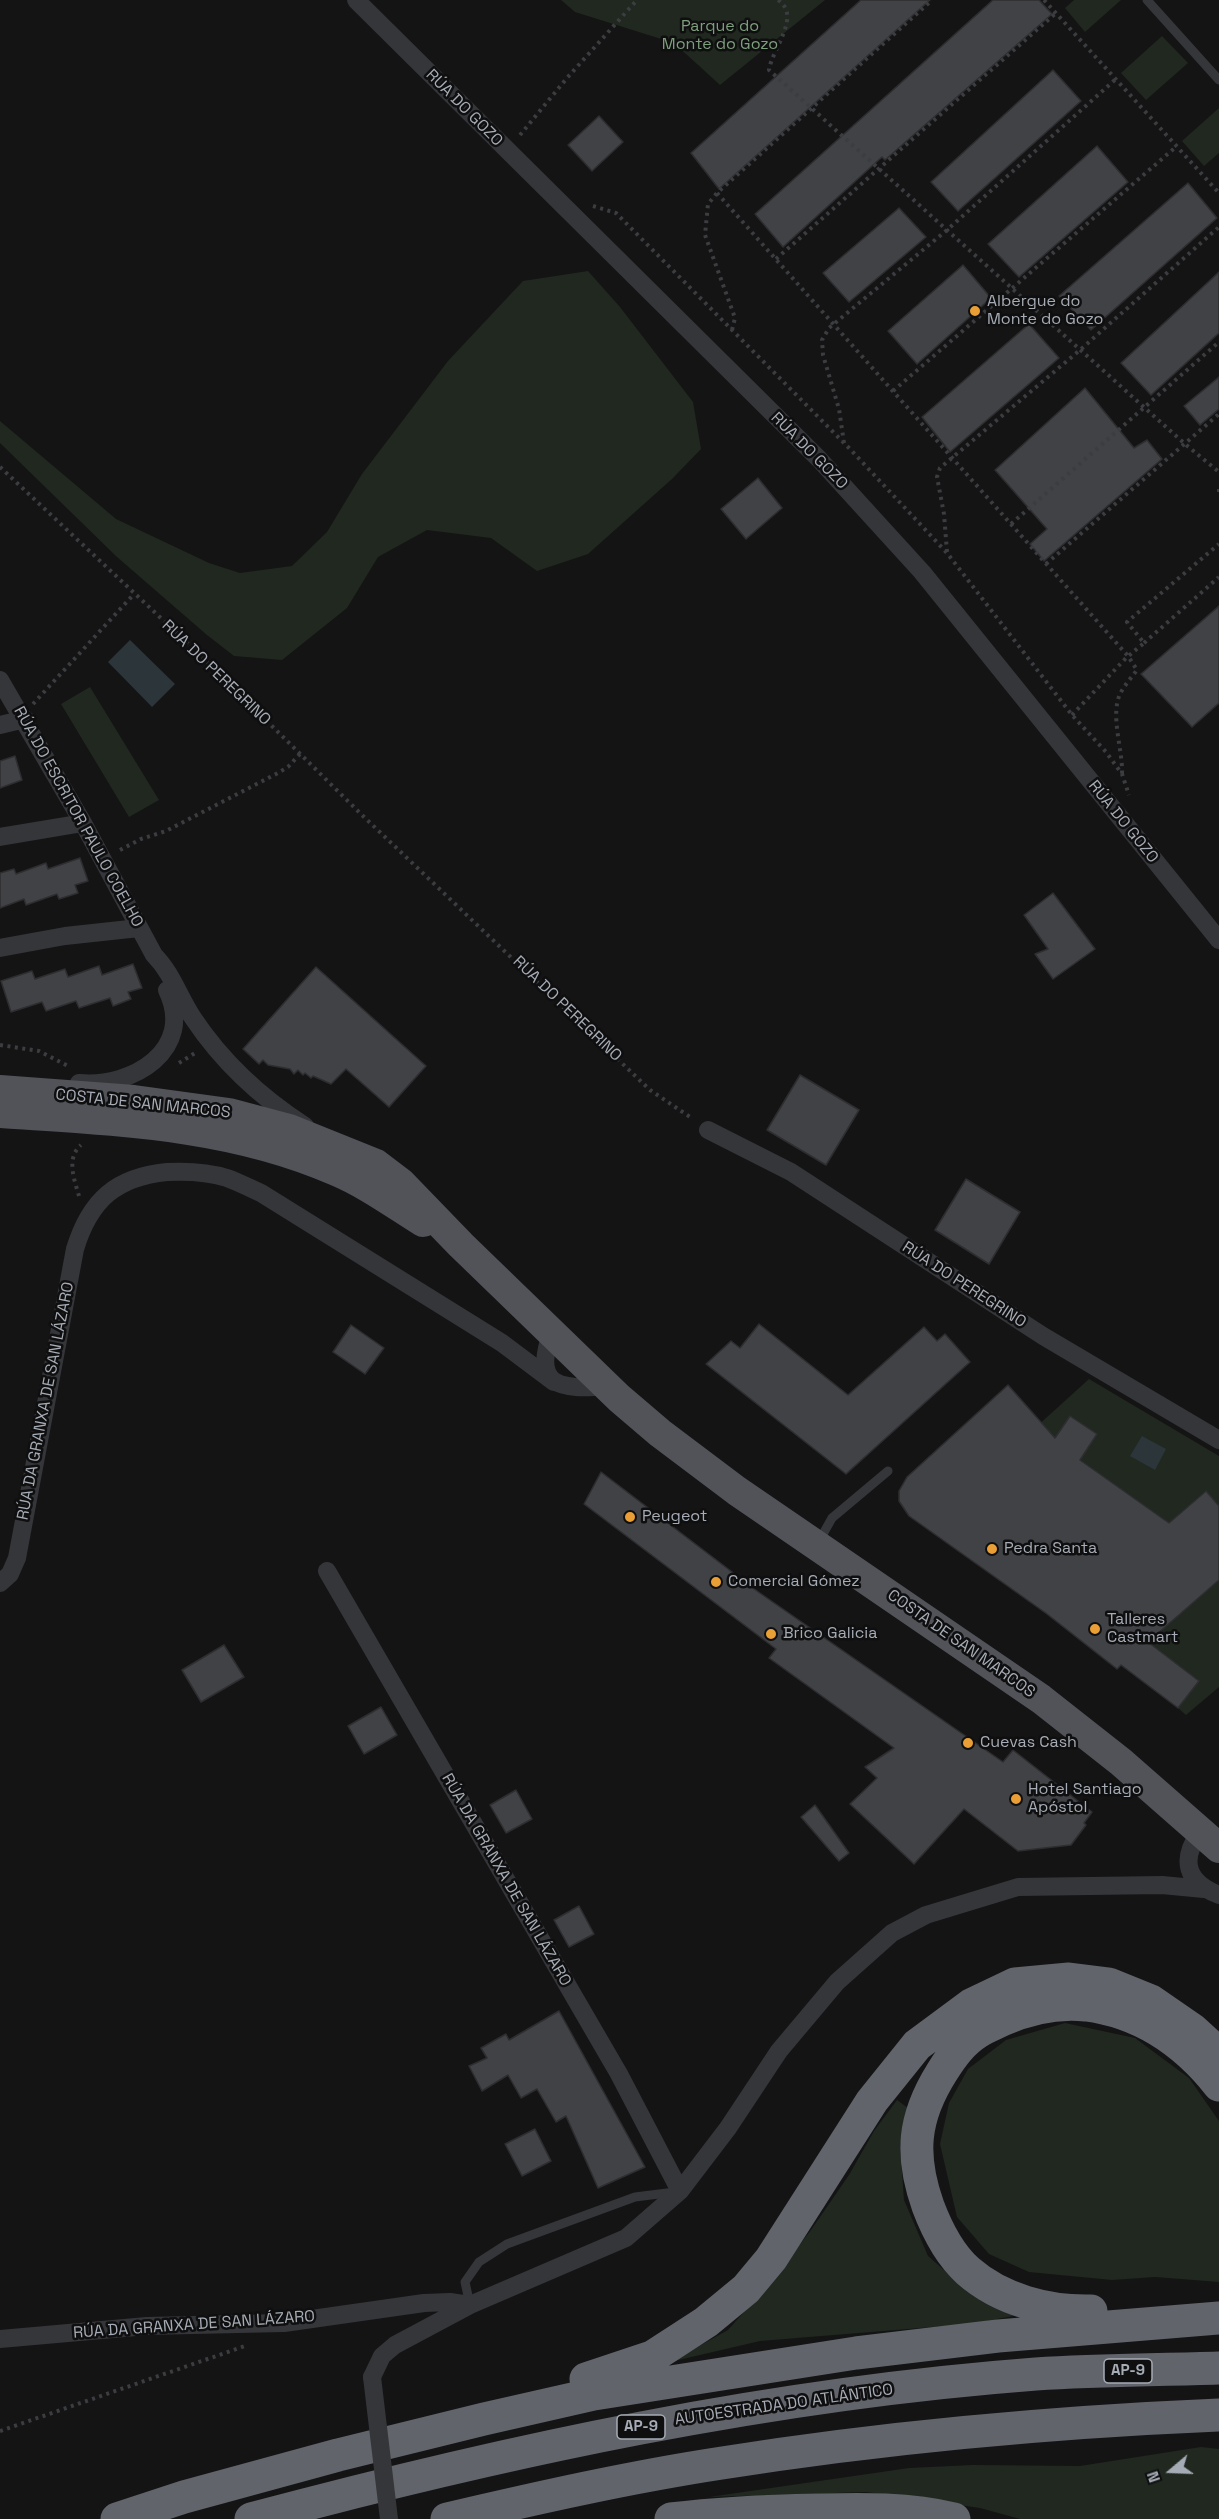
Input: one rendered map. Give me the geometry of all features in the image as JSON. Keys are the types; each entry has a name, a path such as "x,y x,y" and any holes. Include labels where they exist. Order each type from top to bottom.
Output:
{"highway":[{"path":"338,2455 353,2440 536,2395 652,2357 706,2322 746,2289 771,2259 872,2101 916,2045 971,2005 1015,1984 1069,1978 1109,1984 1151,2001 1193,2030 1219,2054"},
{"path":"1210,2318 1178,2307 1083,2311 1050,2309 996,2291 969,2271 948,2248 933,2220 920,2182 916,2155 919,2117 930,2091 956,2050 979,2031 1026,2012 1064,2003 1109,2008 1145,2020 1182,2046 1219,2085"},
{"path":"117,2519 194,2494 338,2455 594,2394 720,2373 998,2336 1210,2318"},
{"name":"AUTOESTRADA DO ATLÁNTICO","path":"251,2519 600,2435 765,2406 882,2390 1038,2374 1219,2368"},
{"path":"447,2519 720,2463 870,2443 1042,2424 1219,2415"},
{"path":"671,2519 733,2512 873,2509 934,2514 954,2519"}],"main road":[{"name":"COSTA DE SAN MARCOS","path":"0,1090 201,1108 258,1119 333,1145 388,1172 461,1245 548,1341 607,1386 660,1433 737,1491 1041,1700 1121,1762 1210,1840"},
{"name":"COSTA DE SAN MARCOS","path":"0,1113 160,1125 253,1142 294,1155 357,1181 461,1245"}],"street":[{"name":"RÚA DO GOZO","path":"356,0 819,459 879,523 922,572 1219,940"},
{"name":"RÚA DO ESCRITOR PAULO COELHO","path":"0,680 25,719 154,956 164,966 192,1017 235,1071 263,1097 333,1145"},
{"path":"0,725 25,719"},
{"path":"0,837 83,823"},
{"path":"0,948 65,936 139,928"},
{"name":"RÚA DO ESCRITOR PAULO COELHO","path":"0,1084 43,1080 95,1084 127,1077 149,1065 164,1050 175,1024 175,1011 155,967 154,956"},
{"name":"RÚA DO PEREGRINO","path":"708,1130 791,1172 1043,1336 1219,1440"},
{"path":"88,1216 110,1191 135,1178 181,1171 226,1178 261,1193 502,1343 554,1382 576,1389 607,1386"},
{"name":"RÚA DA GRANXA DE SAN LÁZARO","path":"0,1583 10,1574 17,1558 75,1249 88,1216"},
{"path":"502,1343 536,1352 548,1341"},
{"name":"COSTA DE SAN MARCOS","path":"548,1341 546,1369 554,1382"},
{"name":"RÚA DA GRANXA DE SAN LÁZARO","path":"327,1571 619,2074 680,2191"},
{"path":"1210,1840 1190,1846 1187,1863 1192,1876 1212,1892"},
{"path":"1162,1885 1187,1863"},
{"path":"389,2519 372,2377 382,2356 395,2345 470,2306 626,2238 680,2191 728,2128 779,2051 837,1982 891,1933 926,1916 1018,1887 1162,1885 1212,1892"},
{"name":"RÚA DA GRANXA DE SAN LÁZARO","path":"0,2339 147,2326 284,2323 424,2303 450,2302 470,2306"}],"lane":[{"path":"1147,0 1219,80"},
{"path":"817,1545 832,1518 888,1471"},
{"path":"470,2306 465,2282 479,2262 507,2244 635,2197 680,2191"}],"path":[{"path":"507,150 567,78 637,0"},
{"path":"778,0 785,4 789,18 771,58 769,70 1144,408 1219,472"},
{"path":"732,331 735,318 705,235 708,204 717,192 813,109 932,0"},
{"path":"1044,0 1219,193"},
{"path":"776,259 1056,13"},
{"path":"844,444 839,410 823,355 822,340 834,324 947,230 1116,79"},
{"path":"893,391 1177,146"},
{"path":"717,192 1128,656 1137,670 1119,695 1117,728 1122,774"},
{"path":"947,553 945,514 937,477 940,468 1080,350 1219,227"},
{"path":"1011,524 1219,342"},
{"path":"1046,564 1219,414"},
{"name":"RÚA DO PEREGRINO","path":"0,467 650,1090 708,1130"},
{"path":"1144,643 1127,621 1219,544"},
{"path":"1072,715 1128,656 1219,577"},
{"path":"37,702 134,594"},
{"path":"120,850 141,839 166,831 276,774 288,767 300,754"},
{"path":"174,1066 211,1042"},
{"path":"0,1045 39,1051 74,1068"},
{"path":"85,1141 75,1150 72,1167 78,1194 88,1216"},
{"path":"0,2431 248,2345"}],"green space":[{"name":"Parque do Monte do Gozo","path":"561,0 825,0 720,85 674,43 575,12"},
{"path":"1074,0 1121,0 1085,32 1065,8"},
{"path":"1162,36 1188,63 1146,100 1121,73"},
{"path":"1219,108 1219,153 1204,166 1182,141"},
{"path":"588,271 620,307 693,402 701,449 672,479 588,554 537,571 491,538 427,530 378,557 347,608 282,660 234,656 117,557 0,443 0,421 116,519 209,563 240,573 292,566 327,532 362,474 448,361 523,281"},
{"path":"90,687 159,800 129,817 61,704"},
{"path":"1089,1379 1219,1456 1219,1506 1205,1491 1169,1523 1035,1428"},
{"path":"1219,1580 1219,1687 1186,1715 1178,1708 1198,1681 1148,1642"},
{"path":"1065,2023 1135,2038 1189,2078 1219,2121 1219,2282 1155,2277 1112,2280 1029,2272 989,2254 957,2217 940,2144 949,2103 968,2069 1006,2040"},
{"path":"897,2100 908,2108 900,2144 904,2200 928,2256 967,2290 1013,2316 970,2324 760,2341 670,2362 728,2330 773,2279 811,2230 849,2175 874,2131"},
{"path":"1201,2447 1219,2449 1219,2519 1020,2519 980,2508 866,2492 709,2497 909,2468 973,2465 1080,2466"}],"shaded area":[{"path":"130,640 175,684 152,707 108,662"},
{"path":"1142,1436 1166,1449 1155,1470 1130,1456"}],"building":[{"path":"861,0 930,0 719,189 691,153"},
{"path":"993,0 1039,0 1052,14 885,160 882,157 783,247 755,214"},
{"path":"1053,70 1081,101 958,211 931,182"},
{"path":"599,116 623,142 592,171 568,145"},
{"path":"1097,146 1128,182 1019,277 988,244"},
{"path":"1188,183 1217,218 1091,330 1059,296"},
{"path":"899,208 926,237 849,302 823,273"},
{"path":"963,265 991,298 917,364 888,331"},
{"path":"1219,272 1219,333 1151,395 1121,363"},
{"path":"1029,324 1059,358 950,452 922,417"},
{"path":"1219,377 1219,409 1200,425 1184,406"},
{"path":"1085,388 1134,448 1147,440 1162,459 1044,561 1030,544 1047,529 995,470"},
{"path":"758,478 782,508 746,539 721,509"},
{"path":"1219,606 1219,703 1192,727 1141,674"},
{"path":"15,756 22,780 0,788 0,761"},
{"path":"80,858 88,881 75,885 78,893 59,899 57,894 26,905 24,899 0,908 0,873 14,869 16,874 46,863 48,869"},
{"path":"1053,893 1095,949 1053,979 1035,954 1048,949 1024,915"},
{"path":"133,964 142,988 128,992 131,999 113,1006 110,998 79,1008 76,1001 46,1011 42,1002 11,1012 1,981 32,971 35,979 65,969 68,977 99,966 102,975"},
{"path":"316,967 426,1066 389,1107 346,1069 331,1084 313,1076 311,1078 305,1073 303,1075 298,1070 294,1074 290,1069 268,1065 263,1060 259,1064 243,1049"},
{"path":"800,1075 859,1110 826,1165 767,1130"},
{"path":"966,1179 1020,1212 989,1264 935,1230"},
{"path":"759,1324 848,1395 924,1327 937,1341 945,1334 970,1362 846,1474 706,1364 731,1341 740,1348"},
{"path":"351,1325 384,1348 365,1374 333,1352"},
{"path":"1008,1385 1055,1438 1070,1416 1097,1434 1080,1460 1169,1523 1206,1491 1219,1506 1219,1580 1148,1642 1199,1681 1178,1708 1121,1665 1117,1669 1047,1614 909,1516 899,1501 899,1491 907,1477"},
{"path":"601,1472 757,1591 1003,1762 1013,1750 1092,1812 1084,1823 1086,1825 1071,1845 1018,1851 964,1809 914,1864 850,1804 877,1778 865,1767 894,1748 769,1658 776,1649 584,1504"},
{"path":"224,1645 244,1677 201,1702 182,1670"},
{"path":"381,1707 397,1735 364,1754 348,1726"},
{"path":"516,1790 532,1819 506,1833 490,1805"},
{"path":"815,1805 849,1853 839,1861 801,1817"},
{"path":"579,1906 594,1934 569,1947 554,1920"},
{"path":"559,2011 645,2167 598,2188 566,2116 556,2122 537,2089 521,2098 508,2075 482,2091 469,2066 487,2058 481,2048 506,2034 509,2040"},
{"path":"535,2129 551,2161 522,2176 505,2144"}],"place":[{"name":"Albergue do Monte do Gozo","path":"975,311"},
{"name":"Peugeot","path":"630,1517"},
{"name":"Pedra Santa","path":"992,1549"},
{"name":"Comercial Gómez","path":"716,1582"},
{"name":"Talleres Castmart","path":"1095,1629"},
{"name":"Brico Galicia","path":"771,1634"},
{"name":"Cuevas Cash","path":"968,1743"},
{"name":"Hotel Santiago Apóstol","path":"1016,1799"}]}
